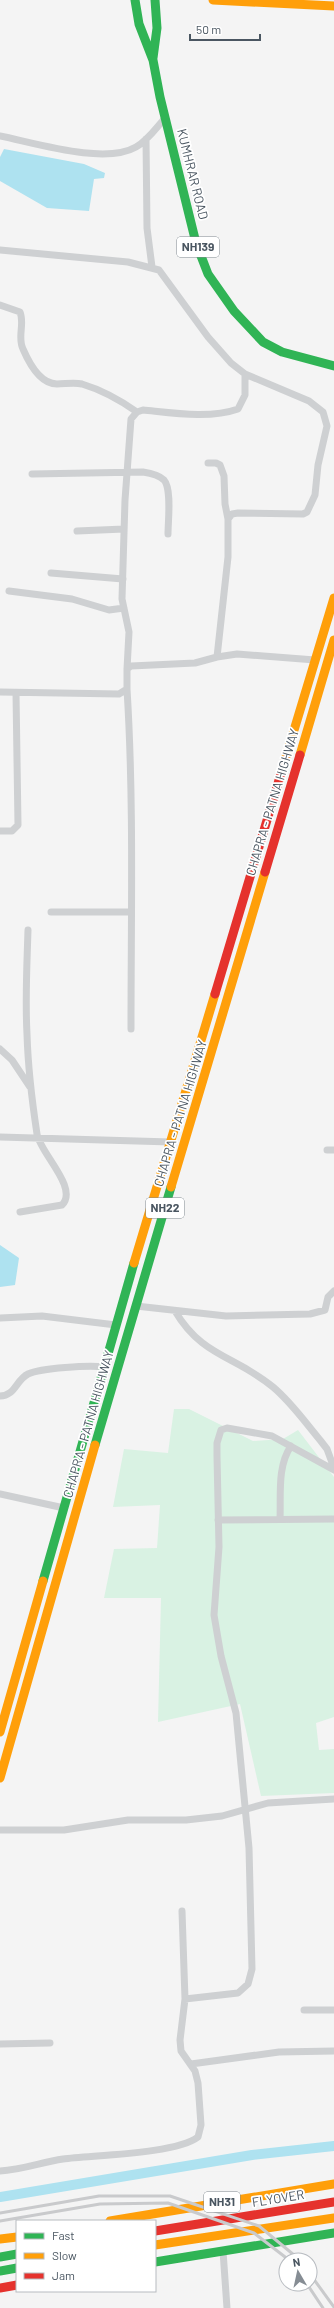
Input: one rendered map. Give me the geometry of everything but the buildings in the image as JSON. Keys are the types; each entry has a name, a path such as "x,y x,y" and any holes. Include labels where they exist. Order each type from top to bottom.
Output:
{"main road":[{"name":"KUMHRAR ROAD","path":"135,0 139,24 153,60 196,243 208,274 217,289 234,311 263,342 282,352 334,366"},
{"name":"KUMHRAR ROAD","path":"153,60 157,28 155,0"},
{"path":"213,0 334,6"},
{"name":"CHAPRA - PATNA HIGHWAY","path":"0,1732 116,1325 334,598"},
{"name":"CHAPRA - PATNA HIGHWAY","path":"0,1778 136,1306 334,640"},
{"name":"NH31","path":"116,2220 334,2184"},
{"name":"FLYOVER","path":"156,2231 334,2202"},
{"path":"156,2246 334,2218"},
{"path":"156,2262 334,2233"},
{"path":"0,2239 16,2237"},
{"path":"0,2257 16,2254"},
{"path":"0,2271 16,2268"},
{"path":"0,2288 16,2285"}],"street":[{"path":"0,136 94,154 112,155 129,150 146,139 166,117"},
{"path":"146,139 147,228 152,267"},
{"path":"0,250 128,262 159,270 165,276 215,347 245,374 309,401 323,412 327,426 318,465 315,495 307,512 303,514 238,513 232,514 228,519"},
{"path":"0,305 20,312 22,317 20,343 43,380 50,384 79,384 89,386 112,396 137,412"},
{"path":"131,1029 132,802 126,689 129,632 124,608 123,579 124,529 131,418 137,412 143,410 195,414 234,411 238,409 245,394 245,374"},
{"path":"208,463 216,463 223,470 228,519 228,557 217,657"},
{"path":"32,474 143,472 164,480 168,494 168,534"},
{"path":"77,531 124,529"},
{"path":"52,573 123,579"},
{"path":"9,591 72,599 109,610 124,608"},
{"path":"127,669 131,666 149,664 195,663 217,657 237,654 315,660"},
{"path":"0,692 119,694 126,689"},
{"path":"0,831 12,831 18,825 16,693"},
{"path":"51,912 131,912"},
{"path":"20,1212 54,1208 66,1200 67,1195 62,1180 38,1138 30,1087 26,1032 28,930"},
{"path":"0,1049 12,1060 30,1087"},
{"path":"0,1138 171,1142"},
{"path":"136,1306 226,1316 310,1314 325,1310 328,1297 334,1291"},
{"path":"175,1311 185,1327 197,1340 274,1387 327,1449 334,1469"},
{"path":"0,1318 42,1316 116,1325"},
{"path":"0,1396 12,1393 23,1377 29,1374 68,1368 104,1367"},
{"path":"185,1999 238,1993 244,1990 251,1978 252,1949 249,1848 236,1713 215,1630 214,1615 219,1547 217,1443 221,1430 227,1428 259,1432 291,1446 334,1469"},
{"path":"280,1519 282,1468 286,1453 291,1446"},
{"path":"0,1494 64,1508"},
{"path":"218,1520 334,1519"},
{"path":"0,1830 64,1830 128,1820 186,1820 222,1816 268,1802 334,1799"},
{"path":"0,2170 26,2168 63,2160 164,2148 193,2141 198,2137 201,2125 198,2083 191,2064 181,2051 180,2040 185,1999 182,1911"},
{"path":"304,2010 334,2010"},
{"path":"0,2044 50,2044"},
{"path":"191,2064 286,2051 334,2051"},
{"path":"223,2251 227,2308"}],"green space":[{"path":"174,1409 189,1409 253,1441 283,1439 298,1430 334,1477 334,1717 316,1723 319,1750 334,1749 334,1793 261,1796 240,1704 158,1722 161,1598 104,1598 114,1549 157,1548 160,1505 113,1507 124,1449 168,1453"}],"water":[{"path":"4,149 84,164 105,173 104,178 94,179 89,211 47,208 0,181 0,157"},
{"path":"0,1245 19,1258 15,1285 0,1287"}],"waterway":[{"path":"0,2197 252,2155 334,2146"}],"railway":[{"path":"0,2213 99,2196 170,2196 259,2226 290,2252"},
{"path":"0,2221 100,2204 168,2203 254,2233 279,2252"},
{"path":"318,2285 334,2307"},
{"path":"312,2292 323,2308"}],"traffic: fast":[{"path":"135,0 139,24 153,60 160,97 196,243 208,274 234,311 263,342 282,352 334,366"},
{"path":"153,58 157,28 155,0"},
{"path":"95,1445 171,1187"},
{"path":"43,1581 134,1263"},
{"path":"156,2262 334,2233"},
{"path":"0,2257 16,2254"},
{"path":"0,2271 16,2268"}],"traffic: slow":[{"path":"213,0 334,6"},
{"path":"285,760 334,598"},
{"path":"300,755 334,640"},
{"path":"171,1187 265,872"},
{"path":"134,1263 215,994"},
{"path":"0,1778 95,1445"},
{"path":"0,1732 43,1581"},
{"path":"116,2220 334,2184"},
{"path":"156,2245 334,2218"},
{"path":"0,2239 16,2237"}],"traffic: jam":[{"path":"265,872 300,755"},
{"path":"215,994 285,760"},
{"path":"156,2231 334,2202"},
{"path":"0,2288 16,2285"}]}
